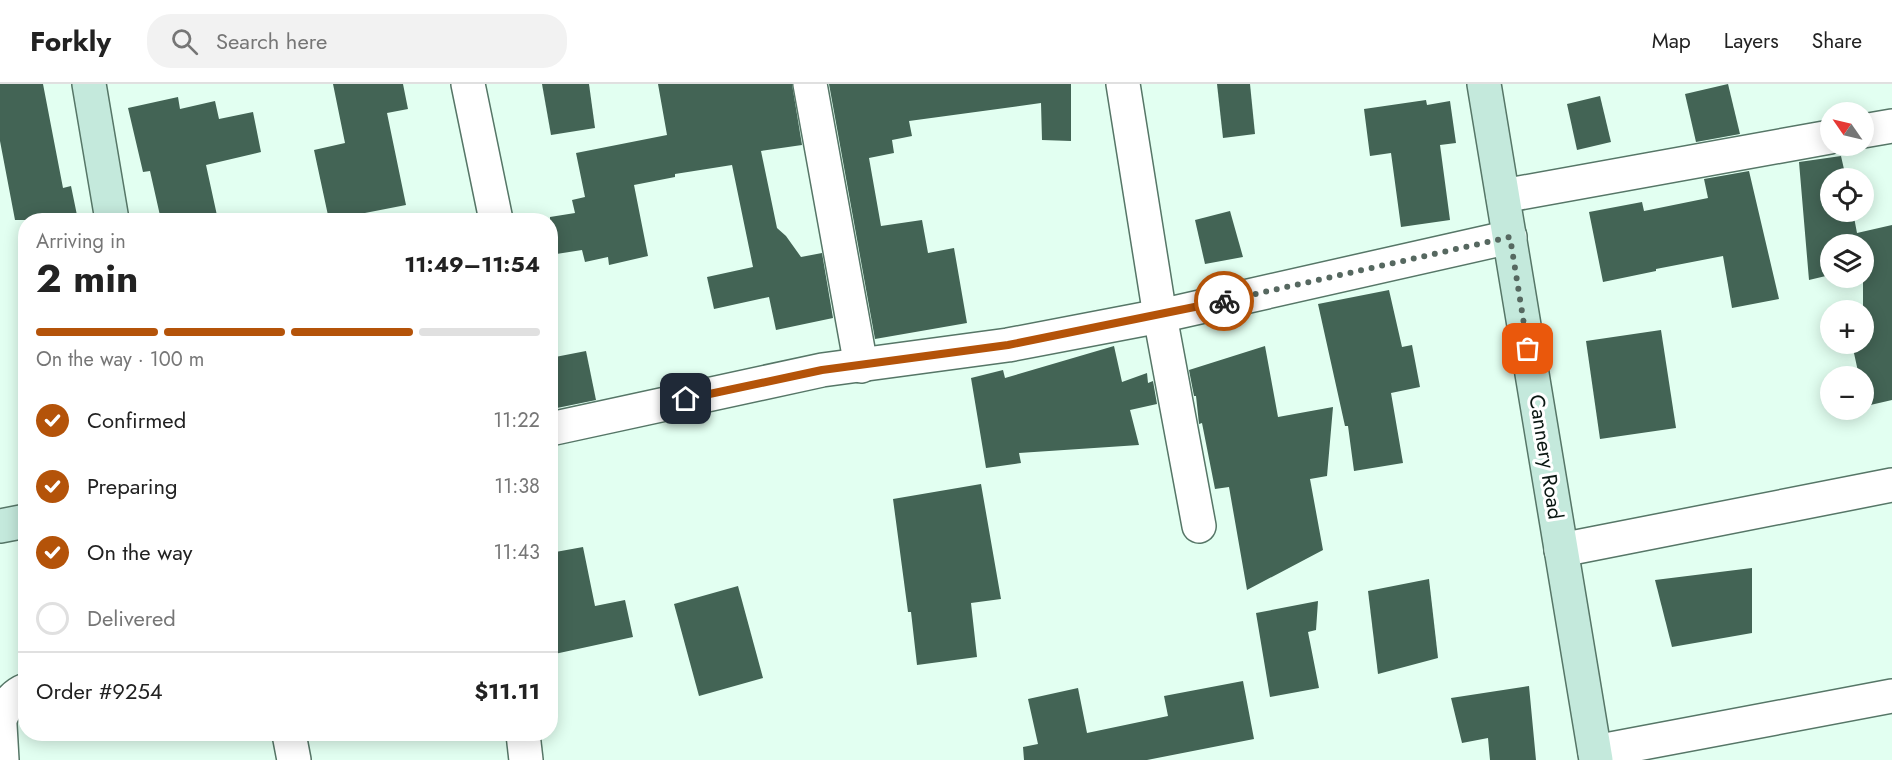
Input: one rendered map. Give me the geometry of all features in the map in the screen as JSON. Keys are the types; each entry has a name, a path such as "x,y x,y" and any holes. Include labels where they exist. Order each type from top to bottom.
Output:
{"main road":[{"path":"89,84 111,213"},
{"name":"Cannery Road","path":"1484,84 1595,756"},
{"path":"0,526 18,523"}],"street":[{"path":"468,84 495,213"},
{"path":"810,84 861,366"},
{"path":"1123,84 1160,316 1199,526"},
{"path":"1874,129 1892,126"},
{"path":"1503,196 1820,139"},
{"path":"558,427 822,370 1008,345 1160,316 1510,237"},
{"path":"1561,550 1892,485"},
{"path":"0,719 4,708 18,693"},
{"path":"1595,756 1892,696"},
{"path":"0,725 2,760"},
{"path":"290,741 294,760"},
{"path":"523,741 526,760"}],"building":[{"path":"0,84 43,84 63,188 71,186 77,213 18,213 18,220 15,220 0,141"},
{"path":"333,84 403,84 408,109 387,113 406,205 365,213 328,213 314,150 345,143"},
{"path":"542,84 589,84 595,128 551,135"},
{"path":"658,84 792,84 802,145 761,151 777,228 786,236 801,257 822,253 833,318 776,330 769,297 714,309 707,277 753,267 732,165 675,174 675,177 634,185 648,256 609,265 608,257 585,262 582,250 558,254 558,216 575,213 572,200 585,197 576,153 667,135"},
{"path":"829,84 1071,84 1071,141 1042,140 1041,103 909,121 912,136 892,140 894,153 869,158 881,226 922,220 928,253 954,248 967,323 875,339"},
{"path":"1217,84 1250,84 1255,134 1223,138"},
{"path":"1728,84 1740,134 1696,142 1685,94"},
{"path":"1600,96 1611,142 1577,150 1567,104"},
{"path":"178,97 180,109 215,101 219,119 253,112 261,152 206,165 216,213 159,213 150,171 143,172 128,108"},
{"path":"1426,100 1427,105 1450,101 1456,143 1440,145 1450,220 1401,227 1391,153 1370,156 1364,109"},
{"path":"1841,156 1844,168 1820,168 1820,222 1855,222 1857,233 1892,225 1892,400 1874,404 1874,366 1857,366 1854,354 1874,354 1874,300 1863,300 1863,288 1874,288 1874,234 1820,234 1820,277 1809,280 1799,162"},
{"path":"1749,171 1779,299 1732,308 1723,256 1603,282 1589,212 1642,202 1644,211 1708,198 1704,179"},
{"path":"1230,211 1243,257 1205,264 1195,220"},
{"path":"1389,290 1402,347 1412,345 1420,387 1391,393 1403,463 1354,471 1348,426 1345,426 1318,304"},
{"path":"1661,330 1676,428 1600,439 1586,341"},
{"path":"1114,346 1122,382 1147,373 1148,383 1153,381 1157,404 1130,410 1139,445 1019,453 1021,463 986,468 971,378 1003,370 1005,378"},
{"path":"1265,346 1278,417 1333,407 1327,476 1310,479 1323,550 1247,590 1229,487 1215,489 1189,370"},
{"path":"586,351 596,400 558,408 558,356"},
{"path":"981,484 1001,599 971,603 977,657 917,665 893,499"},
{"path":"583,547 595,606 625,600 633,637 558,653 558,552"},
{"path":"1752,568 1752,633 1672,647 1655,580"},
{"path":"1429,579 1438,658 1378,674 1368,591"},
{"path":"738,586 763,678 699,696 674,604"},
{"path":"1318,601 1316,630 1308,632 1319,688 1270,697 1256,613"},
{"path":"1243,681 1254,739 1147,760 1024,760 1023,747 1038,744 1028,699 1078,688 1087,733 1168,716 1164,696"},
{"path":"1529,686 1536,760 1490,760 1488,738 1462,743 1451,698"}],"way so far":[{"path":"1224,301 1510,237 1528,349"}],"route":[{"path":"686,399 822,370 1008,345 1160,316 1224,301"}]}
